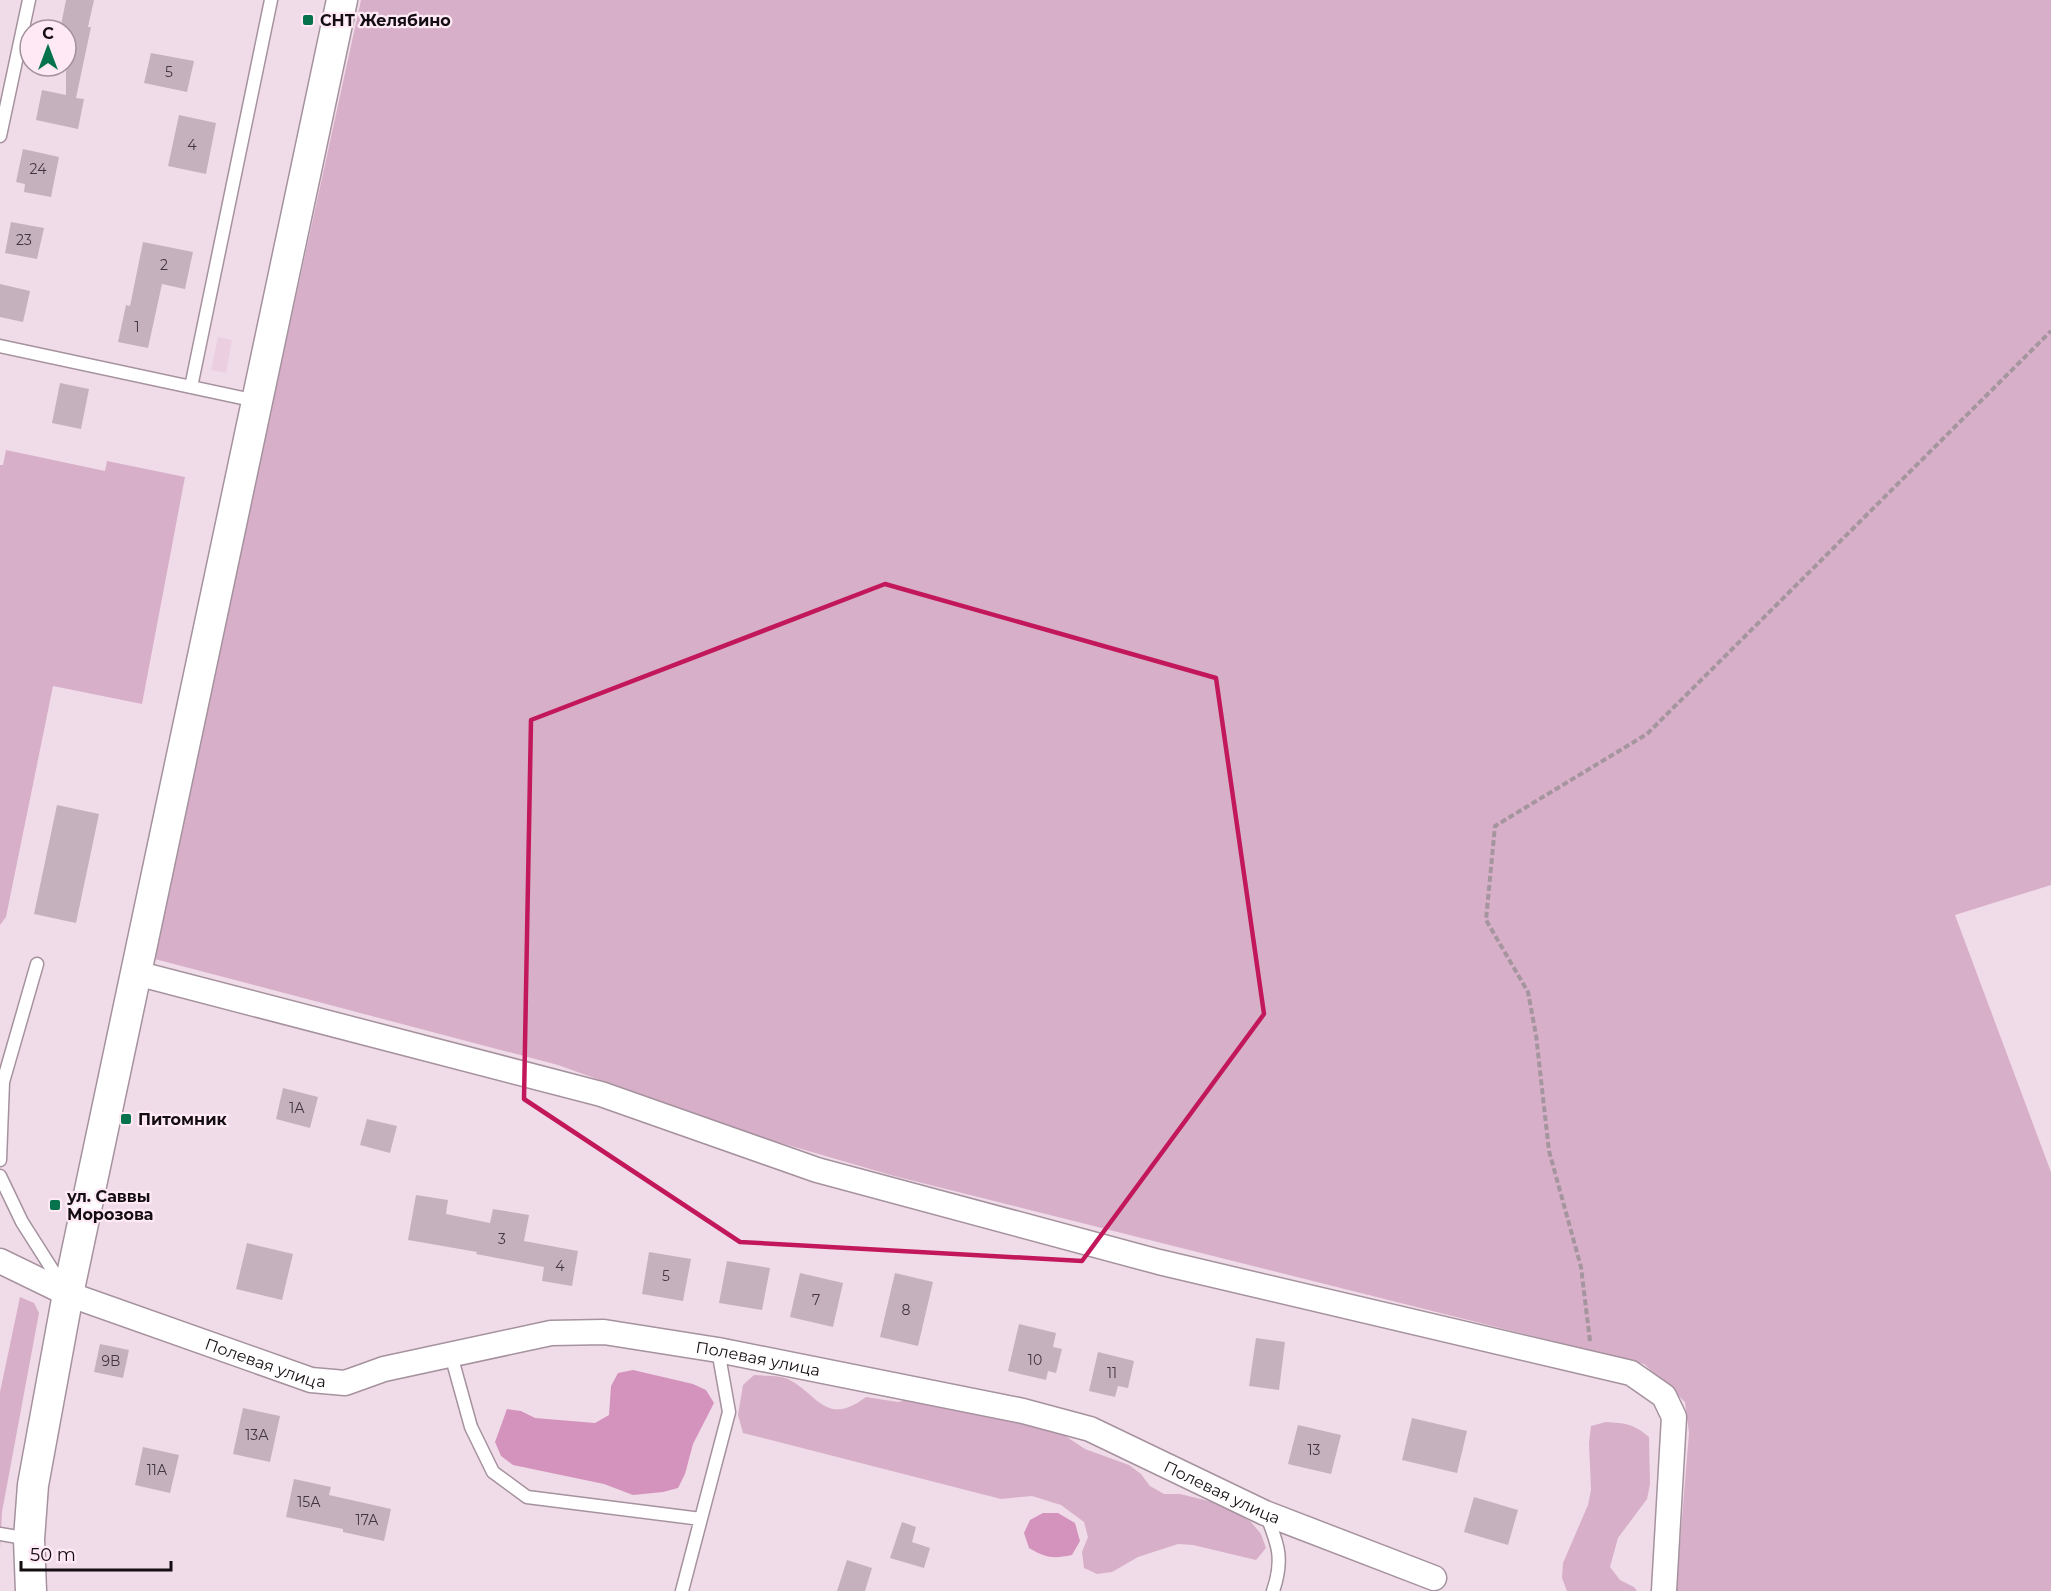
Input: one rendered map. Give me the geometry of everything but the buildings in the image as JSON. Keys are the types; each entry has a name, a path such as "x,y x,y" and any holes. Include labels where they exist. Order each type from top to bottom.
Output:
{"street":[{"path":"32,1591 29,1539 33,1485 68,1294 342,0"},
{"path":"136,973 601,1094 817,1170 1160,1262 1631,1373 1664,1396 1674,1417 1664,1591"},
{"name":"Полевая улица","path":"0,1261 68,1294 311,1380 345,1383 384,1369 551,1333 604,1332 718,1350 1023,1411 1090,1429 1265,1513 1434,1578"}],"lane":[{"path":"0,136 29,0"},
{"path":"190,387 271,0"},
{"path":"0,346 256,401"},
{"path":"0,1160 3,1082 37,964"},
{"path":"0,1176 22,1222 68,1294"},
{"path":"682,1591 729,1412 718,1350"},
{"path":"452,1355 471,1427 493,1472 527,1497 701,1519"},
{"path":"1265,1513 1278,1542 1279,1563 1273,1591"},
{"path":"0,1534 29,1539"}],"path":[{"path":"1591,1351 1581,1267 1549,1151 1536,1035 1528,992 1486,920 1495,826 1647,734 2051,331"}],"highlighted area":[{"path":"885,584 1216,678 1264,1014 1082,1261 740,1242 524,1099 531,720"}],"shaded area":[{"path":"361,0 2051,0 2051,885 1955,915 2051,1172 2051,1591 1676,1591 1689,1433 1685,1402 1644,1364 894,1176 747,1133 558,1065 151,958"},
{"path":"218,337 232,340 226,373 211,370"},
{"path":"6,450 105,471 107,461 185,477 142,704 53,686 6,917 0,925 0,465 3,465"},
{"path":"20,1297 34,1303 39,1313 2,1512 0,1549 0,1392"},
{"path":"633,1370 693,1384 706,1390 714,1403 693,1444 685,1474 678,1488 633,1495 604,1484 513,1465 501,1456 495,1442 507,1409 521,1411 535,1418 595,1423 609,1415 611,1386 618,1373"},
{"path":"754,1375 788,1379 832,1409 841,1409 866,1397 898,1402 913,1399 1058,1431 1085,1449 1129,1465 1141,1474 1150,1486 1164,1494 1180,1494 1209,1501 1238,1514 1251,1522 1261,1534 1266,1548 1256,1560 1193,1545 1178,1544 1138,1557 1112,1572 1097,1574 1084,1568 1082,1552 1088,1537 1084,1522 1061,1505 1032,1496 1001,1499 743,1433 738,1415 743,1385"},
{"path":"1606,1422 1629,1425 1649,1437 1650,1484 1647,1499 1618,1538 1610,1567 1620,1580 1637,1591 1567,1591 1562,1578 1563,1563 1588,1505 1591,1490 1589,1443 1591,1426"},
{"path":"1043,1513 1058,1513 1075,1523 1080,1541 1072,1555 1050,1557 1029,1548 1024,1533 1030,1520"}],"place":[{"name":"СНТ Желябино","path":"308,20"},
{"name":"Питомник","path":"126,1119"},
{"name":"ул. Саввы Морозова","path":"55,1205"}]}
